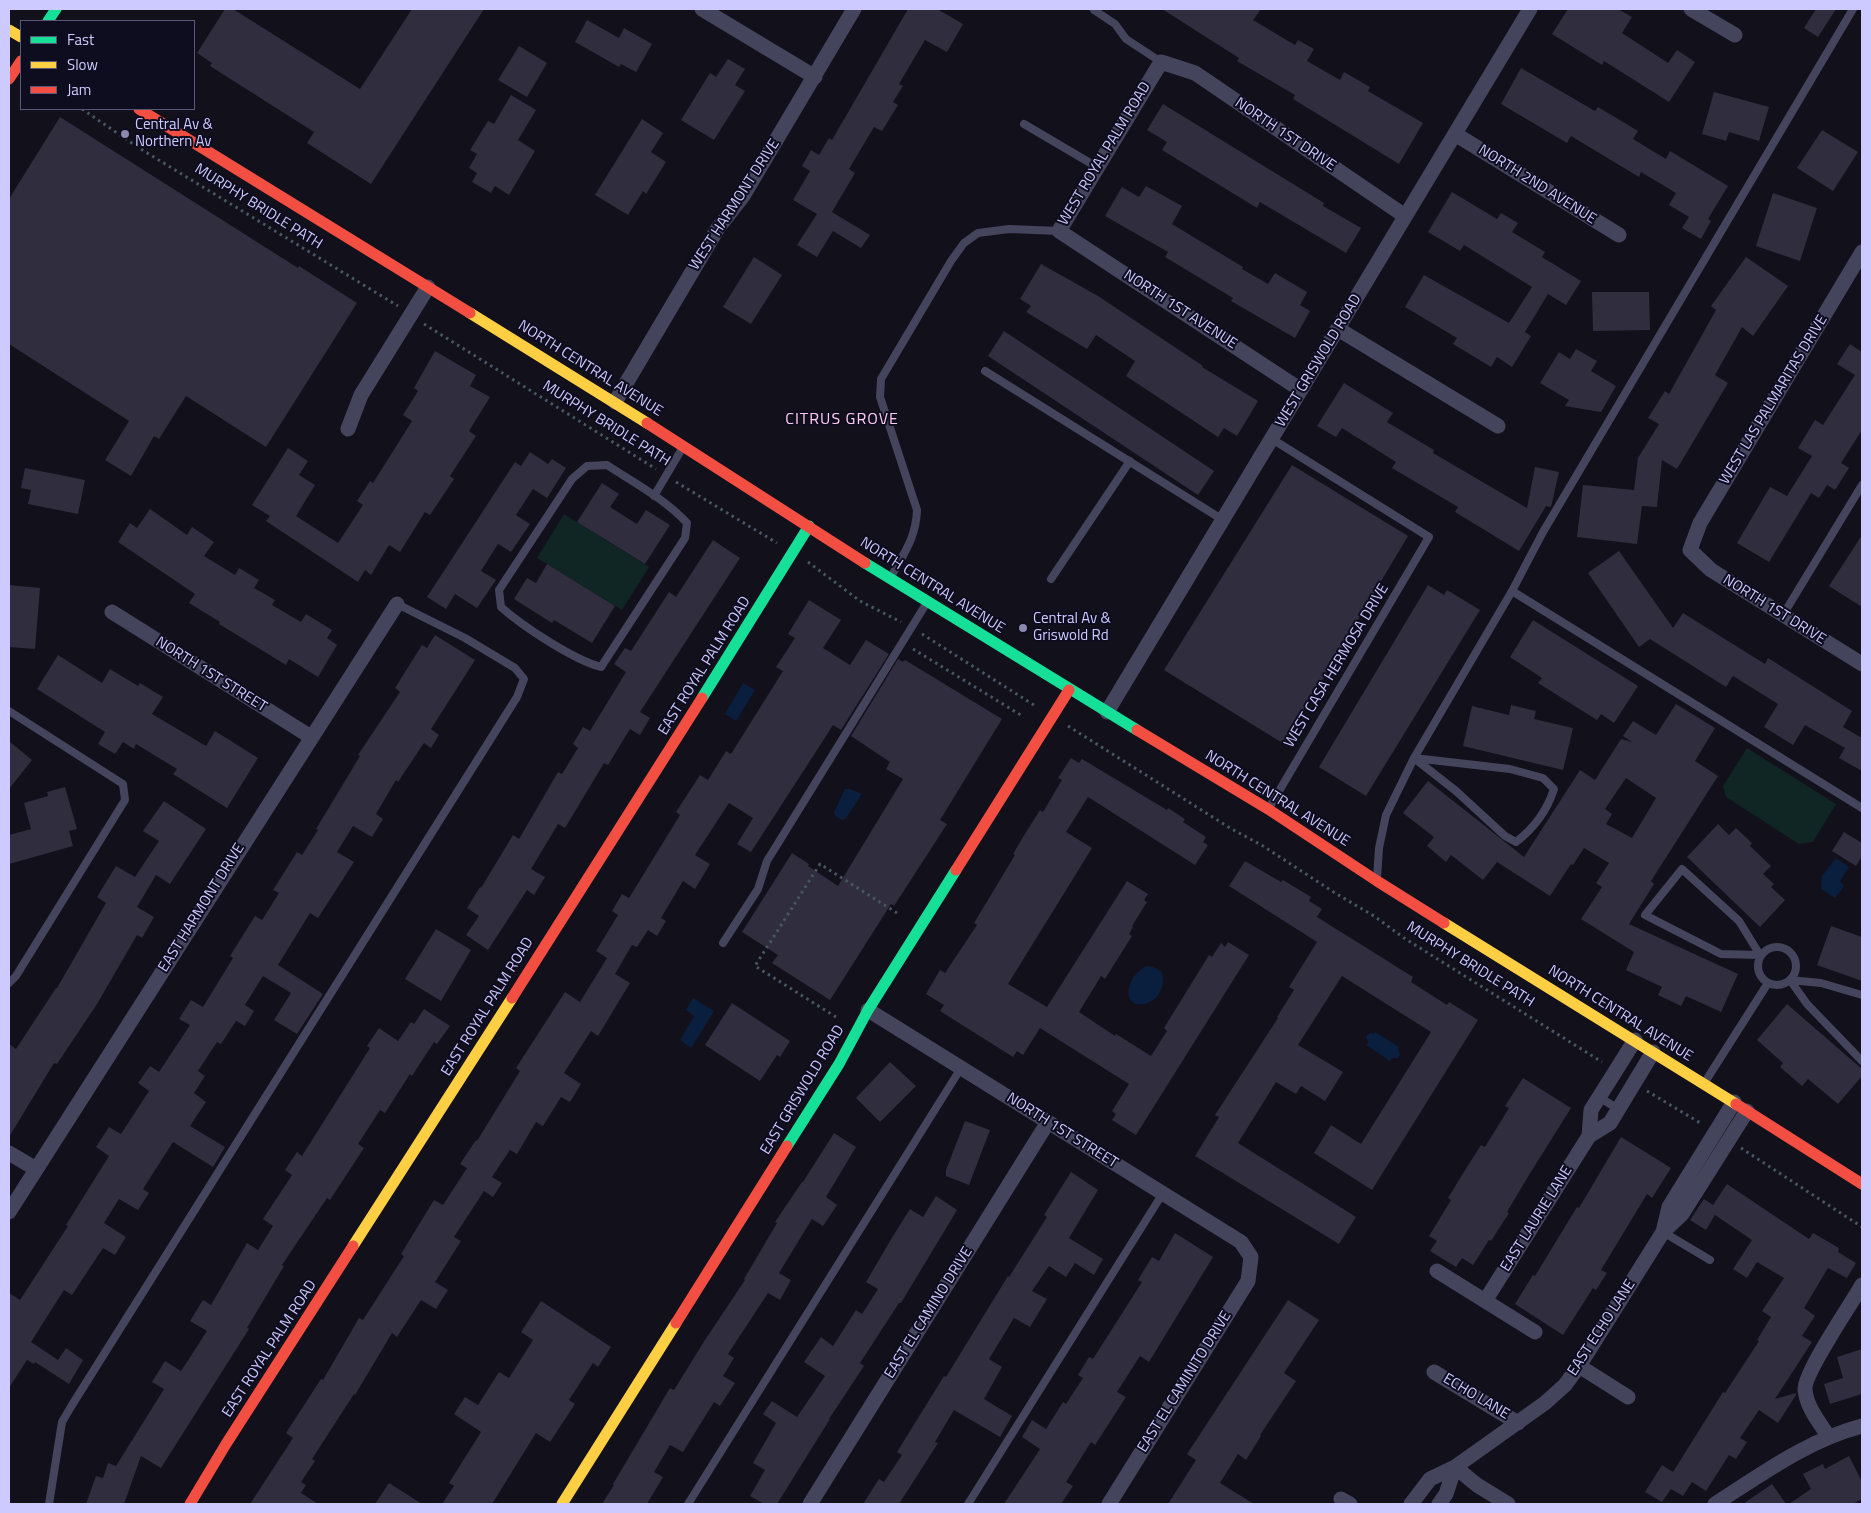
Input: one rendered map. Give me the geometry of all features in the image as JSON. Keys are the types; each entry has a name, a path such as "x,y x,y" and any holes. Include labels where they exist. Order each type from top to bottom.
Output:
{"main road":[{"path":"49,20 56,9"},
{"path":"9,30 20,36"},
{"path":"9,79 20,62"},
{"name":"NORTH CENTRAL AVENUE","path":"141,110 684,445 927,602 1069,690 1268,809 1377,881 1635,1040 1862,1184"},
{"name":"EAST ROYAL PALM ROAD","path":"190,1504 226,1444 644,791 810,526"},
{"name":"EAST GRISWOLD ROAD","path":"562,1504 839,1064 868,1010 1069,690"}],"street":[{"path":"702,9 815,76"},
{"name":"WEST HARMONT DRIVE","path":"615,402 714,235 743,196 854,9"},
{"name":"WEST GRISWOLD ROAD","path":"1107,712 1530,9"},
{"path":"1691,9 1735,36"},
{"name":"WEST ROYAL PALM ROAD","path":"1059,231 1161,62"},
{"name":"NORTH 1ST DRIVE","path":"1161,62 1194,73 1406,216"},
{"name":"NORTH 2ND AVENUE","path":"1455,134 1619,235"},
{"name":"NORTH 1ST AVENUE","path":"1059,231 1301,390"},
{"name":"WEST LAS PALMARITAS DRIVE","path":"1690,550 1700,523 1862,252"},
{"path":"348,428 361,395 428,287"},
{"path":"1338,330 1498,426"},
{"name":"NORTH 1ST DRIVE","path":"1690,550 1711,570 1862,664"},
{"name":"EAST HARMONT DRIVE","path":"9,1212 397,604"},
{"name":"NORTH 1ST STREET","path":"112,612 311,737"},
{"name":"NORTH 1ST STREET","path":"868,1010 1241,1242 1251,1257"},
{"name":"EAST LAURIE LANE","path":"1589,1136 1591,1110 1635,1040"},
{"name":"EAST LAURIE LANE","path":"1485,1302 1589,1136 1610,1123 1653,1052"},
{"name":"EAST ECHO LANE","path":"1663,1232 1669,1207 1734,1102"},
{"name":"EAST ECHO LANE","path":"1411,1504 1430,1479 1455,1467 1545,1403 1565,1385 1579,1366 1663,1232 1682,1214 1747,1111"},
{"name":"EAST EL CAMINO DRIVE","path":"810,1504 1048,1122"},
{"path":"9,1153 36,1169"},
{"name":"EAST EL CAMINITO DRIVE","path":"1109,1504 1248,1281 1251,1257"},
{"path":"1437,1271 1534,1332"},
{"path":"1829,1438 1807,1403 1804,1387 1815,1362 1862,1285"},
{"path":"1579,1366 1628,1397"},
{"name":"ECHO LANE","path":"1434,1372 1518,1423"},
{"path":"1715,1504 1805,1448 1862,1426"},
{"path":"1439,1504 1446,1494 1455,1467 1477,1485 1508,1504"}],"lane":[{"path":"1377,881 1379,848 1386,815 1414,758 1512,590 1543,532 1853,9"},
{"path":"1094,10 1115,24 1126,39 1161,62"},
{"path":"1024,124 1097,166"},
{"name":"WEST ROYAL PALM ROAD","path":"890,578 907,548 916,527 917,510 880,397 881,379 951,261 964,243 978,233 1009,229 1059,231"},
{"path":"986,371 1223,520"},
{"name":"WEST CASA HERMOSA DRIVE","path":"1268,809 1429,538 1272,439"},
{"path":"654,496 684,445"},
{"path":"1051,579 1130,461"},
{"path":"587,466 607,466 654,496 679,514 687,523 685,538 601,667 587,664 514,619 501,607 499,590 572,479 587,466"},
{"path":"1783,615 1862,484"},
{"path":"1512,590 1862,808"},
{"path":"723,943 758,889 767,860 927,602"},
{"path":"49,1504 62,1422 517,697 524,679 515,668 465,638 397,604"},
{"path":"9,711 123,784 125,800 16,976 9,983"},
{"path":"1414,758 1510,769 1543,778 1554,789 1550,802 1530,832 1516,842 1505,836 1456,791 1414,758"},
{"path":"1682,869 1738,921 1760,955 1721,954 1644,915 1682,869"},
{"path":"1781,946 1791,952 1796,964 1794,975 1790,980 1779,985 1768,983 1764,980 1758,971 1760,955 1769,948 1781,946"},
{"path":"1790,980 1821,984 1862,995"},
{"path":"1790,980 1807,1004 1862,1061"},
{"path":"1704,1084 1768,983"},
{"path":"688,1504 961,1068"},
{"path":"1600,1097 1618,1109"},
{"path":"968,1504 1163,1193"},
{"path":"1663,1232 1710,1260"}],"path":[{"name":"MURPHY BRIDLE PATH","path":"83,110 139,148 399,307"},
{"name":"MURPHY BRIDLE PATH","path":"421,322 666,476 780,545"},
{"path":"911,647 1024,717"},
{"name":"MURPHY BRIDLE PATH","path":"1065,724 1230,828 1263,846 1374,916 1404,938 1616,1070"},
{"path":"836,1017 755,966 820,864 900,914"},
{"path":"1634,1082 1715,1132"},
{"path":"1729,1141 1798,1183 1862,1227"}],"green space":[{"path":"564,514 649,567 622,610 537,558"},
{"path":"1747,748 1836,804 1813,842 1799,844 1726,797 1723,786"}],"water":[{"path":"743,683 755,690 736,721 725,714"},
{"path":"845,789 862,794 846,818 842,820 835,816 834,812"},
{"path":"1836,858 1849,867 1840,881 1844,886 1835,898 1821,889 1822,876"},
{"path":"1147,966 1162,972 1163,984 1159,994 1152,1001 1137,1004 1131,1000 1128,993 1134,977"},
{"path":"693,998 714,1011 691,1048 680,1040 694,1016 686,1010"},
{"path":"1375,1032 1399,1047 1400,1054 1398,1058 1392,1058 1390,1061 1366,1045 1368,1043 1366,1036"}],"building":[{"path":"225,9 233,9 360,89 412,9 484,9 371,184 307,143 314,132 210,66 212,63 197,53"},
{"path":"908,9 937,9 963,24 947,52 925,40 899,84 903,86 893,102 898,105 882,131 874,127 849,169 855,173 832,212 870,235 861,248 833,231 817,257 797,245 817,214 793,200 810,171 802,166 811,150 819,155 829,138 832,140"},
{"path":"1162,9 1261,9 1253,20 1295,45 1298,40 1314,49 1307,61 1340,80 1344,72 1370,87 1368,91 1423,123 1399,164 1293,99 1295,95 1237,61 1239,58"},
{"path":"1568,9 1618,9 1632,17 1622,33 1668,63 1677,50 1695,62 1669,102 1604,61 1602,65 1552,34"},
{"path":"1816,9 1836,9 1818,37 1804,28"},
{"path":"587,20 619,38 624,28 652,44 636,72 621,64 619,67 575,42"},
{"path":"519,46 547,63 527,97 498,80"},
{"path":"728,59 745,69 735,85 745,91 714,140 681,120 710,73 716,77"},
{"path":"1521,68 1595,111 1598,107 1638,131 1633,139 1666,159 1670,151 1728,186 1708,219 1711,221 1701,239 1682,228 1689,217 1669,205 1676,193 1641,172 1639,177 1571,136 1567,143 1501,104"},
{"path":"1714,92 1769,107 1759,141 1729,132 1726,141 1702,134"},
{"path":"511,95 536,110 518,140 535,151 509,195 495,186 491,193 472,182 477,173 469,168 477,154 470,150 488,121 494,124"},
{"path":"1163,104 1324,203 1323,206 1361,228 1346,253 1260,202 1257,208 1162,150 1167,142 1147,130"},
{"path":"60,117 298,268 299,266 357,303 266,447 186,396 159,439 154,436 131,476 105,460 129,421 9,344 9,199"},
{"path":"642,119 663,133 651,152 666,162 646,194 643,191 628,215 595,195"},
{"path":"1822,130 1858,152 1833,191 1797,168"},
{"path":"1146,186 1182,206 1172,224 1268,284 1275,273 1307,292 1300,305 1310,311 1295,338 1231,301 1233,298 1165,257 1168,252 1105,216 1122,187 1139,197"},
{"path":"1452,192 1497,219 1501,213 1518,223 1512,232 1545,252 1542,257 1581,281 1566,305 1548,294 1525,332 1531,336 1512,367 1497,357 1491,367 1453,344 1457,338 1405,307 1424,275 1509,323 1532,287 1464,245 1460,251 1428,232"},
{"path":"1773,193 1817,208 1800,261 1756,246"},
{"path":"754,257 782,275 751,324 723,307"},
{"path":"1746,257 1788,286 1753,336 1742,327 1715,375 1728,383 1677,469 1662,460 1657,507 1642,506 1637,544 1577,537 1583,485 1634,490 1638,458 1659,424 1648,418 1665,391 1669,394 1716,310 1711,306"},
{"path":"1041,264 1098,296 1202,367 1258,401 1237,436 1224,428 1218,437 1126,376 1135,361 1096,335 1087,349 1026,312 1031,306 1020,299"},
{"path":"1592,292 1649,292 1650,330 1593,331"},
{"path":"1004,331 1214,471 1198,495 988,356"},
{"path":"1850,344 1862,352 1862,430 1841,463 1849,468 1835,490 1827,485 1819,498 1811,493 1769,562 1737,543 1770,487 1787,496 1812,456 1798,448 1815,420 1823,425 1855,375 1837,364"},
{"path":"1576,349 1597,361 1591,371 1616,386 1601,412 1565,406 1569,400 1540,383 1559,352 1570,359"},
{"path":"435,351 476,375 470,386 490,397 469,431 476,436 450,476 454,479 430,515 425,512 400,552 389,545 371,575 365,570 358,582 266,521 270,516 252,505 288,448 308,461 299,475 315,485 296,516 338,543 363,505 357,501 370,481 373,483 412,421 403,415 418,391 414,388"},
{"path":"1344,383 1393,413 1387,422 1434,450 1433,453 1527,508 1535,467 1559,472 1551,507 1546,506 1519,551 1455,512 1458,507 1392,468 1396,462 1342,428 1336,437 1317,426"},
{"path":"530,452 548,464 552,459 566,468 547,498 533,489 516,515 530,524 511,552 498,544 481,571 496,580 477,608 455,594 446,609 427,597 515,462 521,466"},
{"path":"1292,465 1408,536 1284,744 1164,670"},
{"path":"25,468 85,480 78,514 28,504 31,490 21,488"},
{"path":"602,483 619,494 610,507 637,524 646,510 670,525 645,564 577,522"},
{"path":"150,509 187,535 192,527 214,542 204,556 235,575 239,568 259,580 254,588 275,600 272,605 301,622 306,614 332,630 327,638 337,645 318,677 289,659 286,665 219,624 220,622 189,603 195,594 118,542 130,523 137,528"},
{"path":"1862,535 1862,607 1829,586"},
{"path":"713,540 740,558 640,712 650,718 640,735 630,729 608,765 604,763 565,828 558,824 531,869 545,877 534,895 527,890 488,950 466,935 479,916 467,908 513,835 519,839 558,772 562,774 578,748 573,744 583,727 590,731 626,672 614,664 625,648 631,651 669,592 676,597"},
{"path":"1619,551 1673,628 1683,613 1765,664 1768,658 1852,711 1843,727 1862,738 1862,771 1839,758 1845,748 1805,725 1793,745 1764,727 1778,704 1733,676 1726,687 1650,639 1639,647 1588,573"},
{"path":"547,564 615,606 592,643 554,620 552,623 514,599 527,578 536,583"},
{"path":"9,585 40,588 35,649 9,647"},
{"path":"1428,585 1444,595 1447,590 1480,610 1366,796 1319,767"},
{"path":"809,600 841,620 823,648 850,665 866,640 889,654 841,730 833,725 751,852 737,844 753,818 729,803 695,855 710,864 695,889 683,881 661,918 666,921 657,936 648,930 637,947 632,945 615,974 630,983 598,1036 591,1031 564,1073 581,1084 570,1102 561,1097 543,1126 536,1122 517,1154 510,1150 492,1177 502,1183 493,1197 484,1191 454,1237 461,1241 435,1282 448,1290 436,1309 421,1300 397,1337 392,1333 355,1395 312,1459 315,1461 301,1482 306,1485 301,1493 318,1504 250,1504 293,1438 286,1433 321,1379 323,1380 359,1318 363,1320 404,1256 401,1254 434,1200 443,1205 467,1168 460,1164 477,1141 520,1071 516,1068 565,992 580,1002 607,958 596,951 618,915 612,911 622,894 629,898 680,815 676,812 700,775 708,780 726,751 731,754 783,671 776,667 795,638 788,634"},
{"path":"1533,620 1638,686 1614,723 1601,714 1597,720 1538,683 1542,678 1510,657"},
{"path":"435,635 475,660 431,729 439,735 431,748 424,743 398,782 396,780 376,814 383,819 372,837 353,826 337,852 354,862 318,918 310,913 278,965 323,994 297,1034 274,1020 291,993 263,976 245,1005 254,1011 245,1026 236,1021 221,1044 217,1042 198,1071 205,1076 194,1093 206,1102 190,1126 225,1147 213,1167 173,1142 143,1189 149,1193 138,1210 119,1199 104,1223 126,1237 115,1255 103,1248 72,1295 64,1290 31,1342 58,1360 66,1348 83,1360 69,1384 35,1362 34,1364 27,1360 9,1388 9,1293 20,1300 68,1226 66,1225 109,1156 96,1147 109,1127 121,1134 149,1091 138,1083 150,1066 159,1072 190,1025 179,1019 191,1000 203,1007 233,958 230,956 255,916 262,920 279,893 273,890 297,852 302,855 360,756 358,755 400,692 395,688 422,645 427,648"},
{"path":"58,655 102,683 110,669 138,686 140,683 163,697 152,714 206,746 215,731 258,758 227,808 173,774 177,769 136,744 134,749 123,742 115,754 98,744 105,732 37,689"},
{"path":"898,659 903,662 905,660 1002,719 940,820 947,824 894,906 891,904 830,1000 772,963 778,955 742,932 792,853 838,886 903,779 886,769 890,762 851,736"},
{"path":"1676,704 1715,728 1695,761 1718,776 1651,881 1654,884 1629,924 1738,974 1721,1012 1686,996 1681,1006 1658,995 1662,987 1626,970 1634,952 1581,919 1602,887 1596,883 1609,863 1584,848 1550,896 1497,862 1483,880 1451,855 1446,862 1427,846 1434,837 1403,813 1428,781 1524,857 1580,770 1595,780 1621,739 1632,742 1623,736 1633,721 1656,735","holes":["1626,778 1656,798 1632,838 1606,824 1612,814 1605,809"]},
{"path":"1511,705 1536,711 1534,719 1573,728 1563,770 1463,746 1472,706 1509,715"},
{"path":"9,741 32,760 9,789"},
{"path":"1071,758 1079,763 1082,759 1167,810 1168,808 1185,819 1183,822 1206,837 1203,842 1208,845 1195,865 1088,797 1066,832 1092,848 1008,984 1047,1007 1127,881 1148,894 1144,900 1147,902 1132,926 1129,934 1132,936 1105,979 1101,976 1079,1012 1115,1036 1116,1034 1151,1056 1167,1031 1164,1028 1209,955 1212,957 1221,943 1225,947 1228,942 1249,955 1136,1135 1112,1120 1116,1114 1112,1111 1129,1084 1040,1028 1023,1055 1017,1051 1013,1057 940,1011 944,1005 926,994 940,970 945,973 977,925 974,923 1015,855 1013,854 1023,837 1040,810 1043,812 1062,780 1058,778"},
{"path":"65,787 77,829 69,831 73,846 9,864 9,835 31,829 24,803 48,796 47,792"},
{"path":"164,801 206,829 170,884 156,875 137,907 154,917 142,938 137,935 97,1004 57,1064 54,1063 9,1137 9,1044 16,1049 57,988 106,903 97,897 116,866 135,877 159,841 143,831"},
{"path":"1718,824 1729,835 1736,828 1752,843 1750,846 1771,866 1763,874 1774,884 1771,887 1785,900 1760,927 1687,857"},
{"path":"1844,832 1862,843 1862,856 1856,866 1832,851"},
{"path":"1245,861 1281,882 1283,880 1311,897 1309,901 1322,909 1317,917 1413,977 1411,982 1447,1005 1449,1002 1478,1020 1372,1190 1314,1153 1331,1125 1361,1144 1431,1032 1342,976 1298,1045 1343,1072 1325,1101 1301,1086 1296,1094 1276,1082 1238,1143 1356,1217 1339,1244 1195,1156 1219,1117 1215,1115 1294,990 1289,987 1317,942 1229,886"},
{"path":"1831,926 1862,937 1862,981 1817,965"},
{"path":"436,929 471,950 441,1001 405,979"},
{"path":"732,1003 790,1041 780,1057 777,1055 760,1081 705,1045"},
{"path":"1787,1004 1862,1069 1862,1076 1838,1104 1808,1079 1802,1086 1780,1067 1783,1063 1757,1040"},
{"path":"424,1009 450,1026 437,1044 434,1042 412,1076 410,1074 385,1113 380,1110 358,1144 364,1148 330,1200 327,1198 282,1265 284,1266 247,1328 249,1329 161,1468 141,1456 124,1504 86,1504 96,1476 103,1478 108,1463 116,1466 164,1389 152,1382 165,1361 181,1371 207,1331 190,1321 203,1300 211,1305 247,1243 258,1250 273,1226 263,1219 292,1175 285,1170 297,1152 302,1156 370,1048 367,1046 379,1028 398,1041 411,1022 414,1024"},
{"path":"890,1062 916,1086 880,1122 856,1098"},
{"path":"1523,1078 1571,1108 1491,1241 1489,1240 1473,1265 1462,1258 1456,1267 1430,1251 1437,1241 1429,1236 1451,1200 1448,1198 1462,1175 1481,1145 1485,1147 1509,1108 1505,1106"},
{"path":"965,1121 990,1130 969,1185 946,1176 946,1170"},
{"path":"834,1133 856,1147 826,1197 837,1205 823,1226 812,1219 779,1273 791,1280 780,1300 768,1293 728,1354 734,1358 723,1376 735,1383 720,1406 714,1402 683,1452 670,1445 654,1472 663,1477 647,1504 602,1504 670,1388 674,1390 745,1280 777,1223 775,1222"},
{"path":"1621,1137 1671,1168 1652,1198 1647,1194 1601,1270 1607,1273 1596,1290 1593,1288 1563,1335 1515,1304 1533,1275 1535,1276 1577,1207 1579,1208"},
{"path":"1071,1172 1098,1190 1069,1238 1103,1259 1094,1275 1075,1263 1066,1277 1049,1266 1032,1291 1047,1299 1030,1327 1014,1318 989,1359 1002,1367 984,1399 1012,1416 1000,1437 954,1410 935,1442 938,1443 899,1504 863,1504 879,1479 884,1482 902,1455 897,1452 1047,1217 1044,1215"},
{"path":"1727,1184 1809,1239 1813,1233 1839,1248 1838,1252 1856,1263 1847,1278 1828,1268 1804,1308 1815,1316 1802,1336 1812,1342 1775,1399 1796,1393 1778,1423 1759,1410 1740,1438 1747,1442 1736,1459 1729,1455 1706,1491 1692,1482 1683,1496 1671,1489 1662,1502 1645,1492 1662,1465 1673,1472 1723,1392 1725,1393 1759,1341 1757,1340 1771,1317 1762,1311 1784,1278 1757,1262 1747,1278 1733,1269 1752,1240 1715,1215 1706,1230 1690,1220 1704,1199 1713,1205"},
{"path":"936,1196 957,1210 901,1303 899,1303 860,1363 864,1366 777,1504 764,1504 750,1496 765,1470 753,1463 776,1423 763,1414 772,1401 797,1417 825,1376 804,1362 821,1337 833,1346 856,1310 862,1314 878,1289 866,1282 893,1236 910,1209 923,1217"},
{"path":"1175,1233 1213,1257 1149,1362 1140,1356 1117,1392 1126,1397 1095,1445 1091,1442 1066,1482 1073,1486 1061,1504 1004,1504 1040,1449 1022,1437 1032,1420 1046,1429 1063,1402 1066,1404 1083,1378 1078,1375 1089,1357 1093,1359 1142,1282 1138,1280 1152,1257 1159,1261"},
{"path":"1288,1300 1319,1320 1284,1373 1296,1381 1260,1435 1246,1460 1238,1454 1220,1483 1254,1504 1168,1504 1196,1460 1187,1454"},
{"path":"541,1301 611,1347 598,1367 593,1363 569,1400 575,1404 550,1442 536,1433 492,1504 442,1504 454,1486 449,1483 481,1432 454,1414 465,1397 478,1405 499,1372 509,1378 533,1340 521,1332"},
{"path":"1862,1349 1862,1394 1830,1404 1824,1384 1843,1378 1837,1357"},
{"path":"1849,1456 1862,1482 1862,1499 1853,1504 1789,1504 1811,1489 1803,1474 1823,1464 1825,1469"},
{"path":"389,1483 422,1504 375,1504"},
{"path":"1772,1484 1786,1504 1743,1504"}],"traffic: fast":[{"path":"49,20 56,9"},
{"path":"702,698 809,526"},
{"path":"865,563 1137,730"},
{"path":"787,1146 839,1064 868,1010 956,870"}],"traffic: slow":[{"path":"9,30 20,36"},
{"path":"470,313 647,423"},
{"path":"1444,923 1736,1104"},
{"path":"353,1246 512,998"},
{"path":"562,1504 676,1323"}],"traffic: jam":[{"path":"9,79 20,62"},
{"path":"141,110 470,313"},
{"path":"647,423 865,563"},
{"path":"956,870 1069,690"},
{"path":"512,998 702,698"},
{"path":"1137,730 1268,809 1444,923"},
{"path":"1736,1104 1862,1184"},
{"path":"676,1323 787,1146"},
{"path":"190,1504 226,1444 353,1246"}],"place":[{"name":"Central Av & Northern Av","path":"125,134"},
{"name":"Central Av & Griswold Rd","path":"1023,628"}],"district":[{"name":"CITRUS GROVE","path":"842,420"}]}
